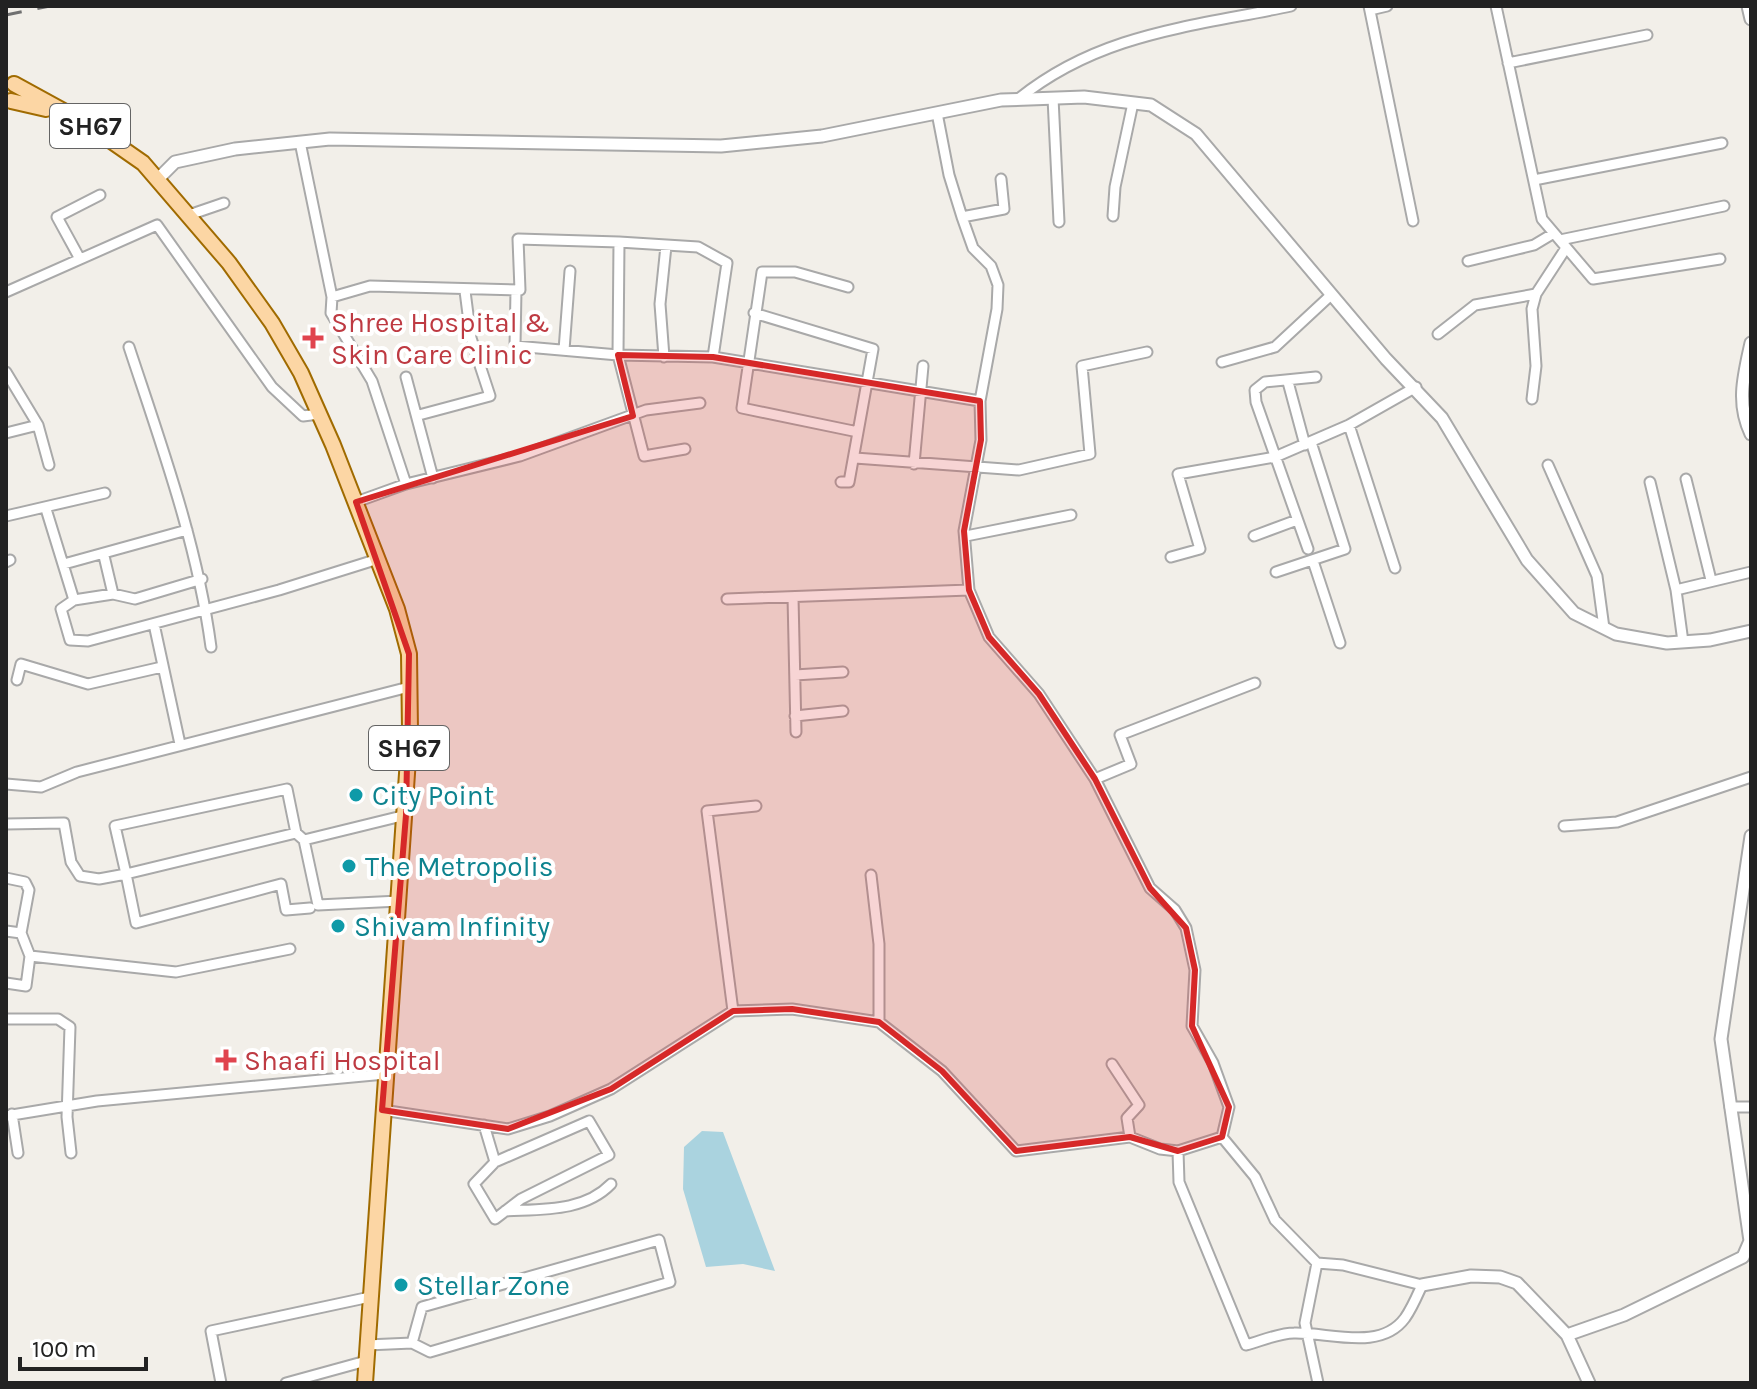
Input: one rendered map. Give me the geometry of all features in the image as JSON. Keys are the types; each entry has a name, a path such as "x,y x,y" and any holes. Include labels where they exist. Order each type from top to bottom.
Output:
{"main road":[{"name":"SH67","path":"8,102 16,91 9,79"},
{"name":"SH67","path":"9,79 118,144 158,179 272,323 319,414 397,609 409,654 406,815 382,1110 365,1383"},
{"name":"SH67","path":"8,102 32,104 54,112 158,179"}],"street":[{"path":"1017,100 1050,73 1117,42 1291,6"},
{"path":"1387,6 1369,8 1413,221"},
{"path":"1496,6 1542,219 1593,279 1720,259"},
{"path":"1748,6 1751,19"},
{"path":"1508,63 1647,35"},
{"path":"1053,98 1059,222"},
{"path":"158,179 175,162 235,149 330,139 721,146 822,136 1017,100 1053,98 1151,105 1196,134 1386,359 1416,387 1442,418 1527,560 1574,613 1616,634 1683,642 1751,631"},
{"path":"1113,216 1115,187 1133,103"},
{"path":"937,113 949,175 962,217 973,248 991,266 998,285 997,309 980,401 977,467 966,536 969,590 989,637 1039,694 1095,779 1150,888 1175,910 1186,928 1195,970 1192,1026 1213,1063 1229,1107 1222,1137"},
{"path":"300,142 332,297 331,313 372,381 406,484"},
{"path":"1534,180 1722,143"},
{"path":"962,217 1004,209 1001,179"},
{"path":"80,259 57,217 100,195"},
{"path":"189,215 224,203"},
{"path":"1468,261 1724,206"},
{"path":"6,292 157,225 272,387 303,416 319,414"},
{"path":"332,297 370,286 465,291 520,290 518,239 698,247 727,263 713,357"},
{"path":"1532,399 1536,366 1532,309 1560,240"},
{"path":"619,242 618,355 644,456 685,449"},
{"path":"664,357 660,304 666,246"},
{"path":"564,350 570,271"},
{"path":"848,287 795,272 762,272 742,408 858,432"},
{"path":"516,290 515,346 618,355 713,357 980,401"},
{"path":"419,415 490,396 471,338 465,291"},
{"path":"1438,334 1475,305 1536,294"},
{"path":"1222,362 1275,347 1331,295"},
{"path":"754,313 873,349 855,458 849,482 841,482"},
{"path":"1751,343 1742,416 1751,434"},
{"path":"129,347 202,579 211,647"},
{"path":"855,458 1019,470 1090,454 1082,366 1147,352"},
{"path":"914,464 923,366"},
{"path":"6,372 38,425 49,465"},
{"path":"406,377 419,415 433,478"},
{"path":"1308,549 1255,390 1265,382 1316,377"},
{"path":"1276,572 1345,549 1288,382"},
{"path":"1171,557 1200,549 1178,474 1275,457 1349,425 1416,387"},
{"path":"356,502 406,484 520,456 646,410 700,403"},
{"path":"6,433 38,425"},
{"path":"1349,425 1395,568"},
{"path":"1548,465 1597,576 1604,628"},
{"path":"1686,479 1711,580"},
{"path":"1650,482 1676,590 1683,642"},
{"path":"6,516 105,493"},
{"path":"46,509 74,600"},
{"path":"966,536 1071,515"},
{"path":"1254,536 1297,520"},
{"path":"64,564 104,556 187,530"},
{"path":"104,556 113,594"},
{"path":"202,579 135,599 113,594 74,600 61,609 70,640 88,641 154,624 378,559"},
{"path":"1313,561 1340,643"},
{"path":"1676,590 1751,572"},
{"path":"727,599 969,590"},
{"path":"793,597 796,732"},
{"path":"154,624 180,744"},
{"path":"17,680 21,664 88,684 162,667"},
{"path":"795,675 843,672"},
{"path":"1095,779 1131,764 1120,735 1255,683"},
{"path":"6,784 41,787 77,772 180,744 283,722 409,687"},
{"path":"795,716 843,711"},
{"path":"1564,826 1617,822 1751,777"},
{"path":"310,908 286,910 281,884 136,923 115,826 287,789 318,905 399,901"},
{"path":"733,1011 707,811 756,806"},
{"path":"6,824 64,823 71,862 80,876 99,879 406,815"},
{"path":"1567,1335 1624,1315 1743,1257 1750,1241 1721,1039 1751,836"},
{"path":"871,875 879,944 879,1022"},
{"path":"6,878 25,882 29,890 21,933 30,956 26,986 6,983"},
{"path":"6,931 21,933"},
{"path":"30,956 176,972 290,949"},
{"path":"382,1110 508,1129 550,1116 599,1094 733,1011 792,1009 879,1022 942,1071 1016,1151 1130,1137 1160,1149 1178,1151 1222,1137"},
{"path":"6,1019 58,1019 70,1027 70,1104 67,1117 71,1153"},
{"path":"1112,1064 1139,1105 1127,1118 1130,1137"},
{"path":"18,1153 9,1115 70,1104 385,1074"},
{"path":"1730,1107 1751,1107"},
{"path":"589,1121 609,1155 521,1199 495,1219 474,1184 495,1162 589,1121"},
{"path":"484,1125 495,1162"},
{"path":"1222,1137 1255,1177 1275,1220 1317,1263 1343,1265 1422,1285 1471,1276 1500,1277 1517,1283 1567,1335 1589,1383"},
{"path":"1178,1151 1179,1182 1246,1345 1291,1333 1375,1337 1404,1320 1422,1285"},
{"path":"505,1211 573,1205 598,1197 611,1184"},
{"path":"367,1345 412,1343 430,1352 670,1282 663,1249 659,1240 422,1307 412,1343"},
{"path":"1317,1263 1305,1323 1318,1383"},
{"path":"221,1383 211,1331 370,1297"},
{"path":"286,1383 334,1367 366,1361"}],"highlighted area":[{"path":"618,355 713,357 980,401 981,440 964,531 969,590 989,637 1039,694 1095,779 1150,888 1186,928 1195,970 1192,1026 1229,1107 1222,1137 1178,1151 1130,1137 1016,1151 942,1071 879,1022 792,1009 733,1011 611,1089 508,1129 382,1110 406,815 409,654 356,502 633,416"}],"water":[{"path":"702,1131 723,1132 775,1271 743,1264 706,1267 683,1189 684,1147"}],"railway":[{"path":"6,15 50,6"}],"place":[{"name":"Shree Hospital & Skin Care Clinic","path":"313,338"},
{"name":"City Point","path":"356,795"},
{"name":"The Metropolis","path":"349,866"},
{"name":"Shivam Infinity","path":"338,926"},
{"name":"Shaafi Hospital","path":"226,1060"},
{"name":"Stellar Zone","path":"401,1285"}]}
